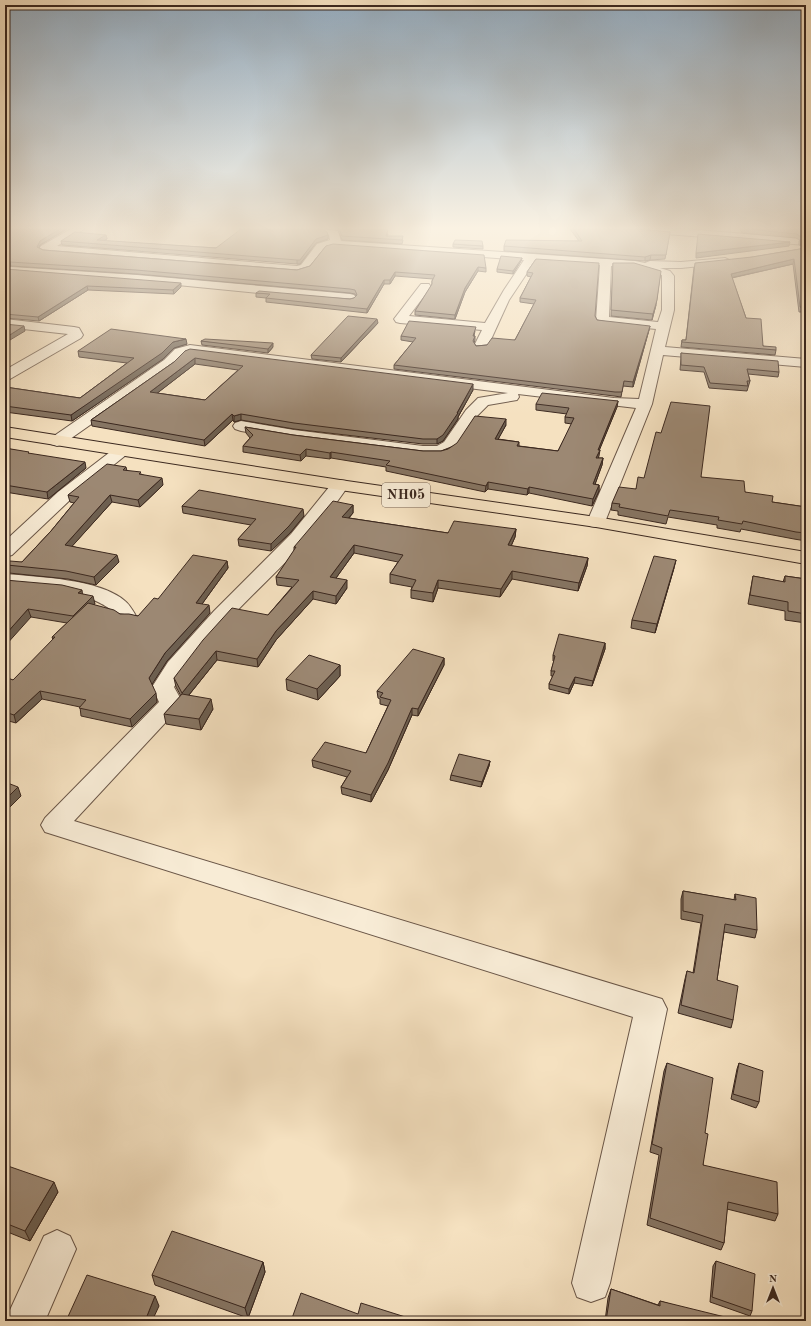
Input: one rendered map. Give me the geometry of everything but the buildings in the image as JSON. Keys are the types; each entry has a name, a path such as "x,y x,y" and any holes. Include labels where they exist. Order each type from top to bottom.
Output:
{"main road":[{"name":"NH05","path":"5,432 120,452 596,522 806,558"}],"street":[{"path":"274,291 350,298"},
{"path":"421,291 400,320 489,327"},
{"path":"481,346 489,327 509,291"},
{"path":"604,291 602,320 663,326"},
{"path":"596,522 645,404 668,310 668,291"},
{"path":"5,323 74,331 76,336 5,376"},
{"path":"57,441 169,362 180,352 190,349 614,402 645,404"},
{"path":"658,350 806,363"},
{"path":"241,426 294,435 423,451 441,451 450,445 483,401 504,399 521,395 528,391"},
{"path":"5,551 64,496 120,452"},
{"path":"340,485 298,538 234,602 176,668 163,686 171,703 54,826 651,1009 591,1283"},
{"path":"5,528 26,531"},
{"path":"5,580 58,585 95,594 111,600 123,610 126,616"},
{"path":"24,1321 57,1249"}]}
